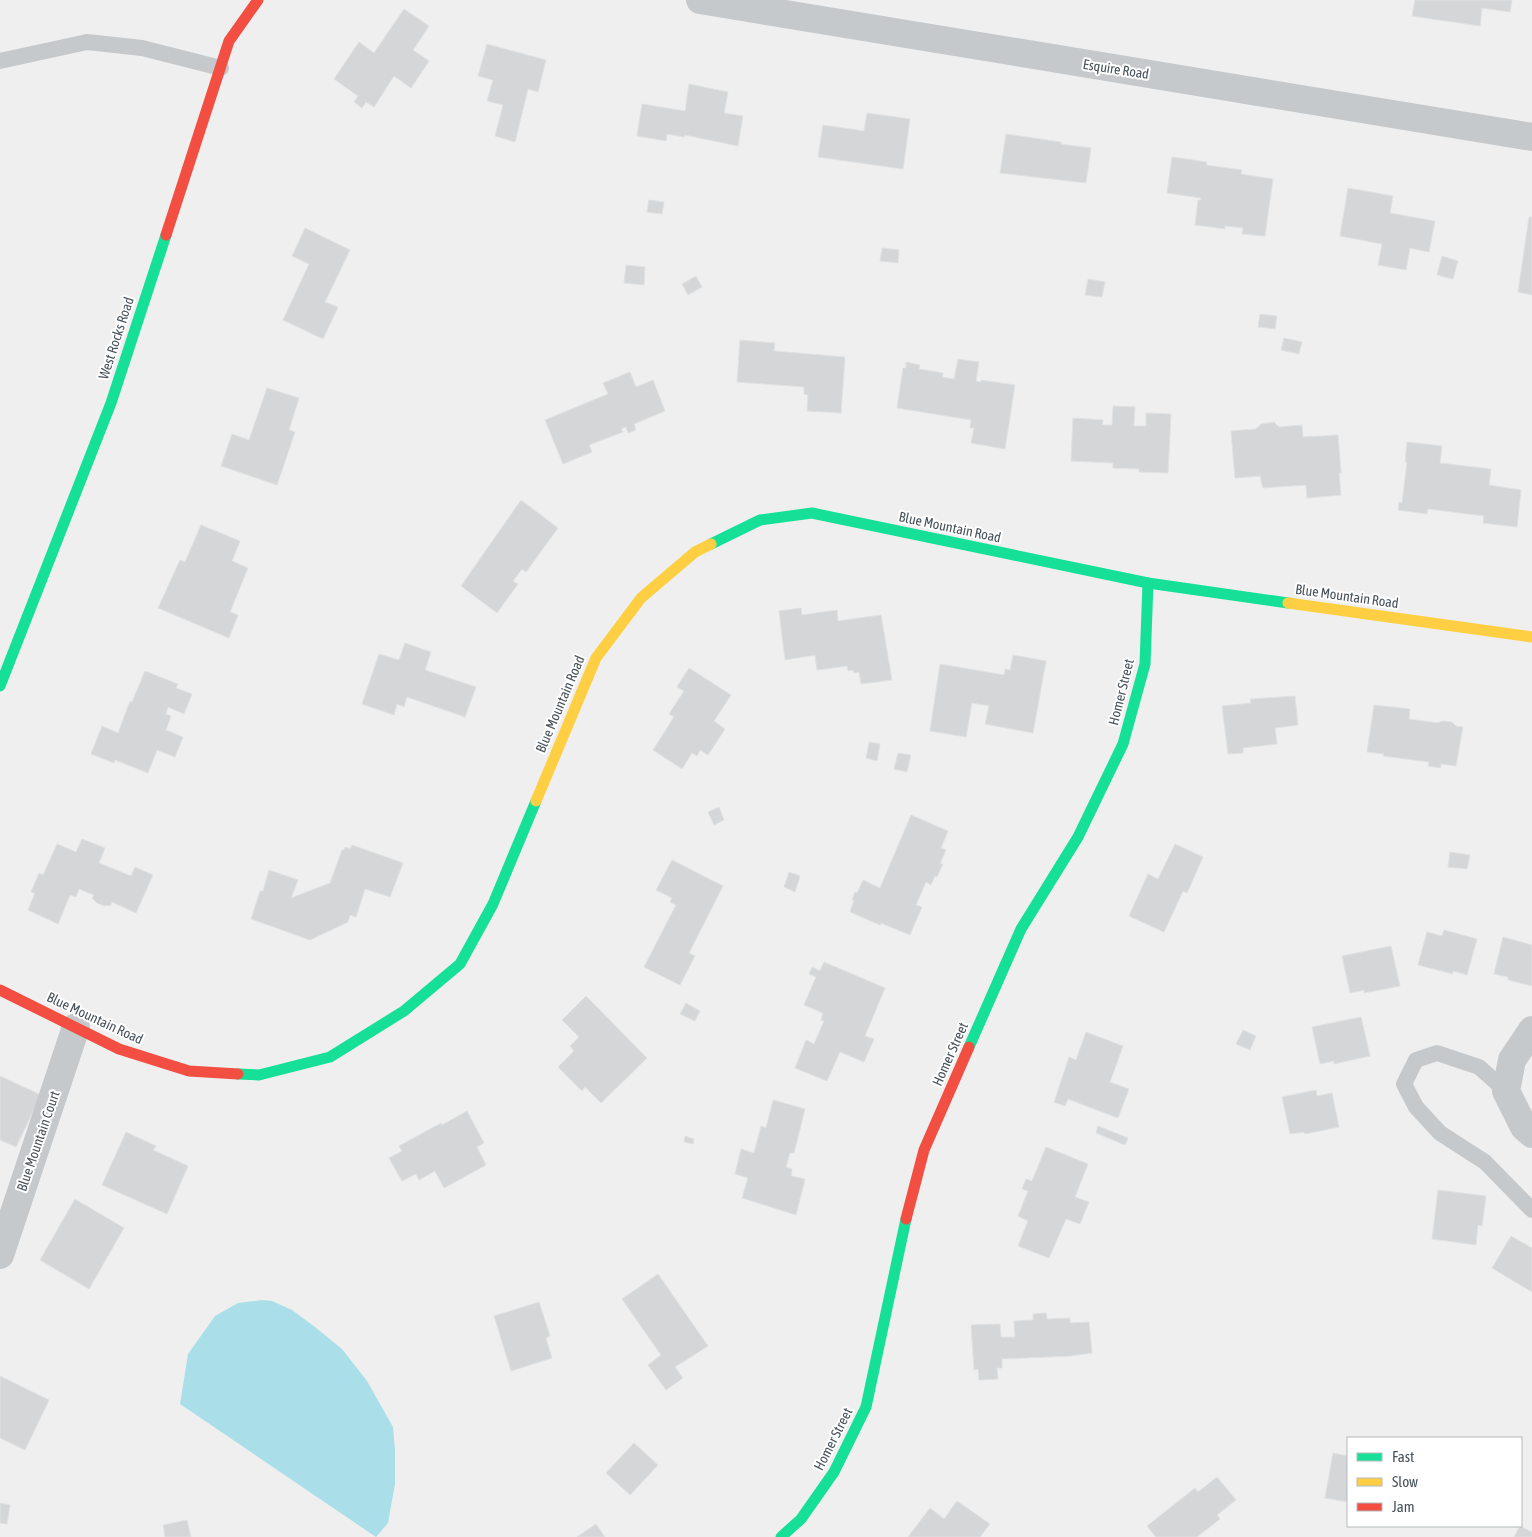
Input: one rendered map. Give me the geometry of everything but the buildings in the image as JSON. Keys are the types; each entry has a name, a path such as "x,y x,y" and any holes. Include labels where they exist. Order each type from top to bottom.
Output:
{"street":[{"name":"West Rocks Road","path":"0,686 111,403 229,41 258,0"},
{"name":"Esquire Road","path":"700,0 1532,137"},
{"name":"Blue Mountain Road","path":"0,990 119,1048 189,1071 259,1075 330,1057 404,1011 460,964 493,904 596,658 641,598 696,552 760,520 812,513 1148,584 1532,637"},
{"name":"Homer Street","path":"781,1537 801,1519 834,1472 866,1407 899,1247 924,1150 1021,929 1078,837 1123,744 1145,664 1148,584"},
{"name":"Blue Mountain Court","path":"0,1255 76,1027"},
{"path":"1532,1030 1512,1060 1506,1091 1524,1127 1532,1134"}],"lane":[{"path":"0,61 87,42 142,48 221,68"},
{"path":"1506,1091 1479,1067 1437,1053 1416,1060 1404,1084 1416,1107 1440,1133 1485,1162 1532,1210"}],"water":[{"path":"262,1300 272,1301 292,1310 342,1349 367,1381 393,1427 395,1484 388,1523 376,1537 180,1404 188,1354 215,1316 238,1303"}],"traffic: fast":[{"path":"0,686 111,403 166,235"},
{"path":"711,544 760,520 812,513 1148,583 1288,603"},
{"path":"969,1047 1021,929 1078,837 1123,744 1145,664 1148,583"},
{"path":"238,1074 259,1075 330,1057 404,1011 460,964 493,904 536,801"},
{"path":"781,1537 801,1519 834,1472 866,1407 906,1219"}],"traffic: slow":[{"path":"536,801 596,658 641,598 695,552 711,544"},
{"path":"1288,603 1532,637"}],"traffic: jam":[{"path":"166,235 229,41 258,0"},
{"path":"0,990 119,1049 189,1071 238,1074"},
{"path":"906,1219 924,1150 969,1047"}]}
